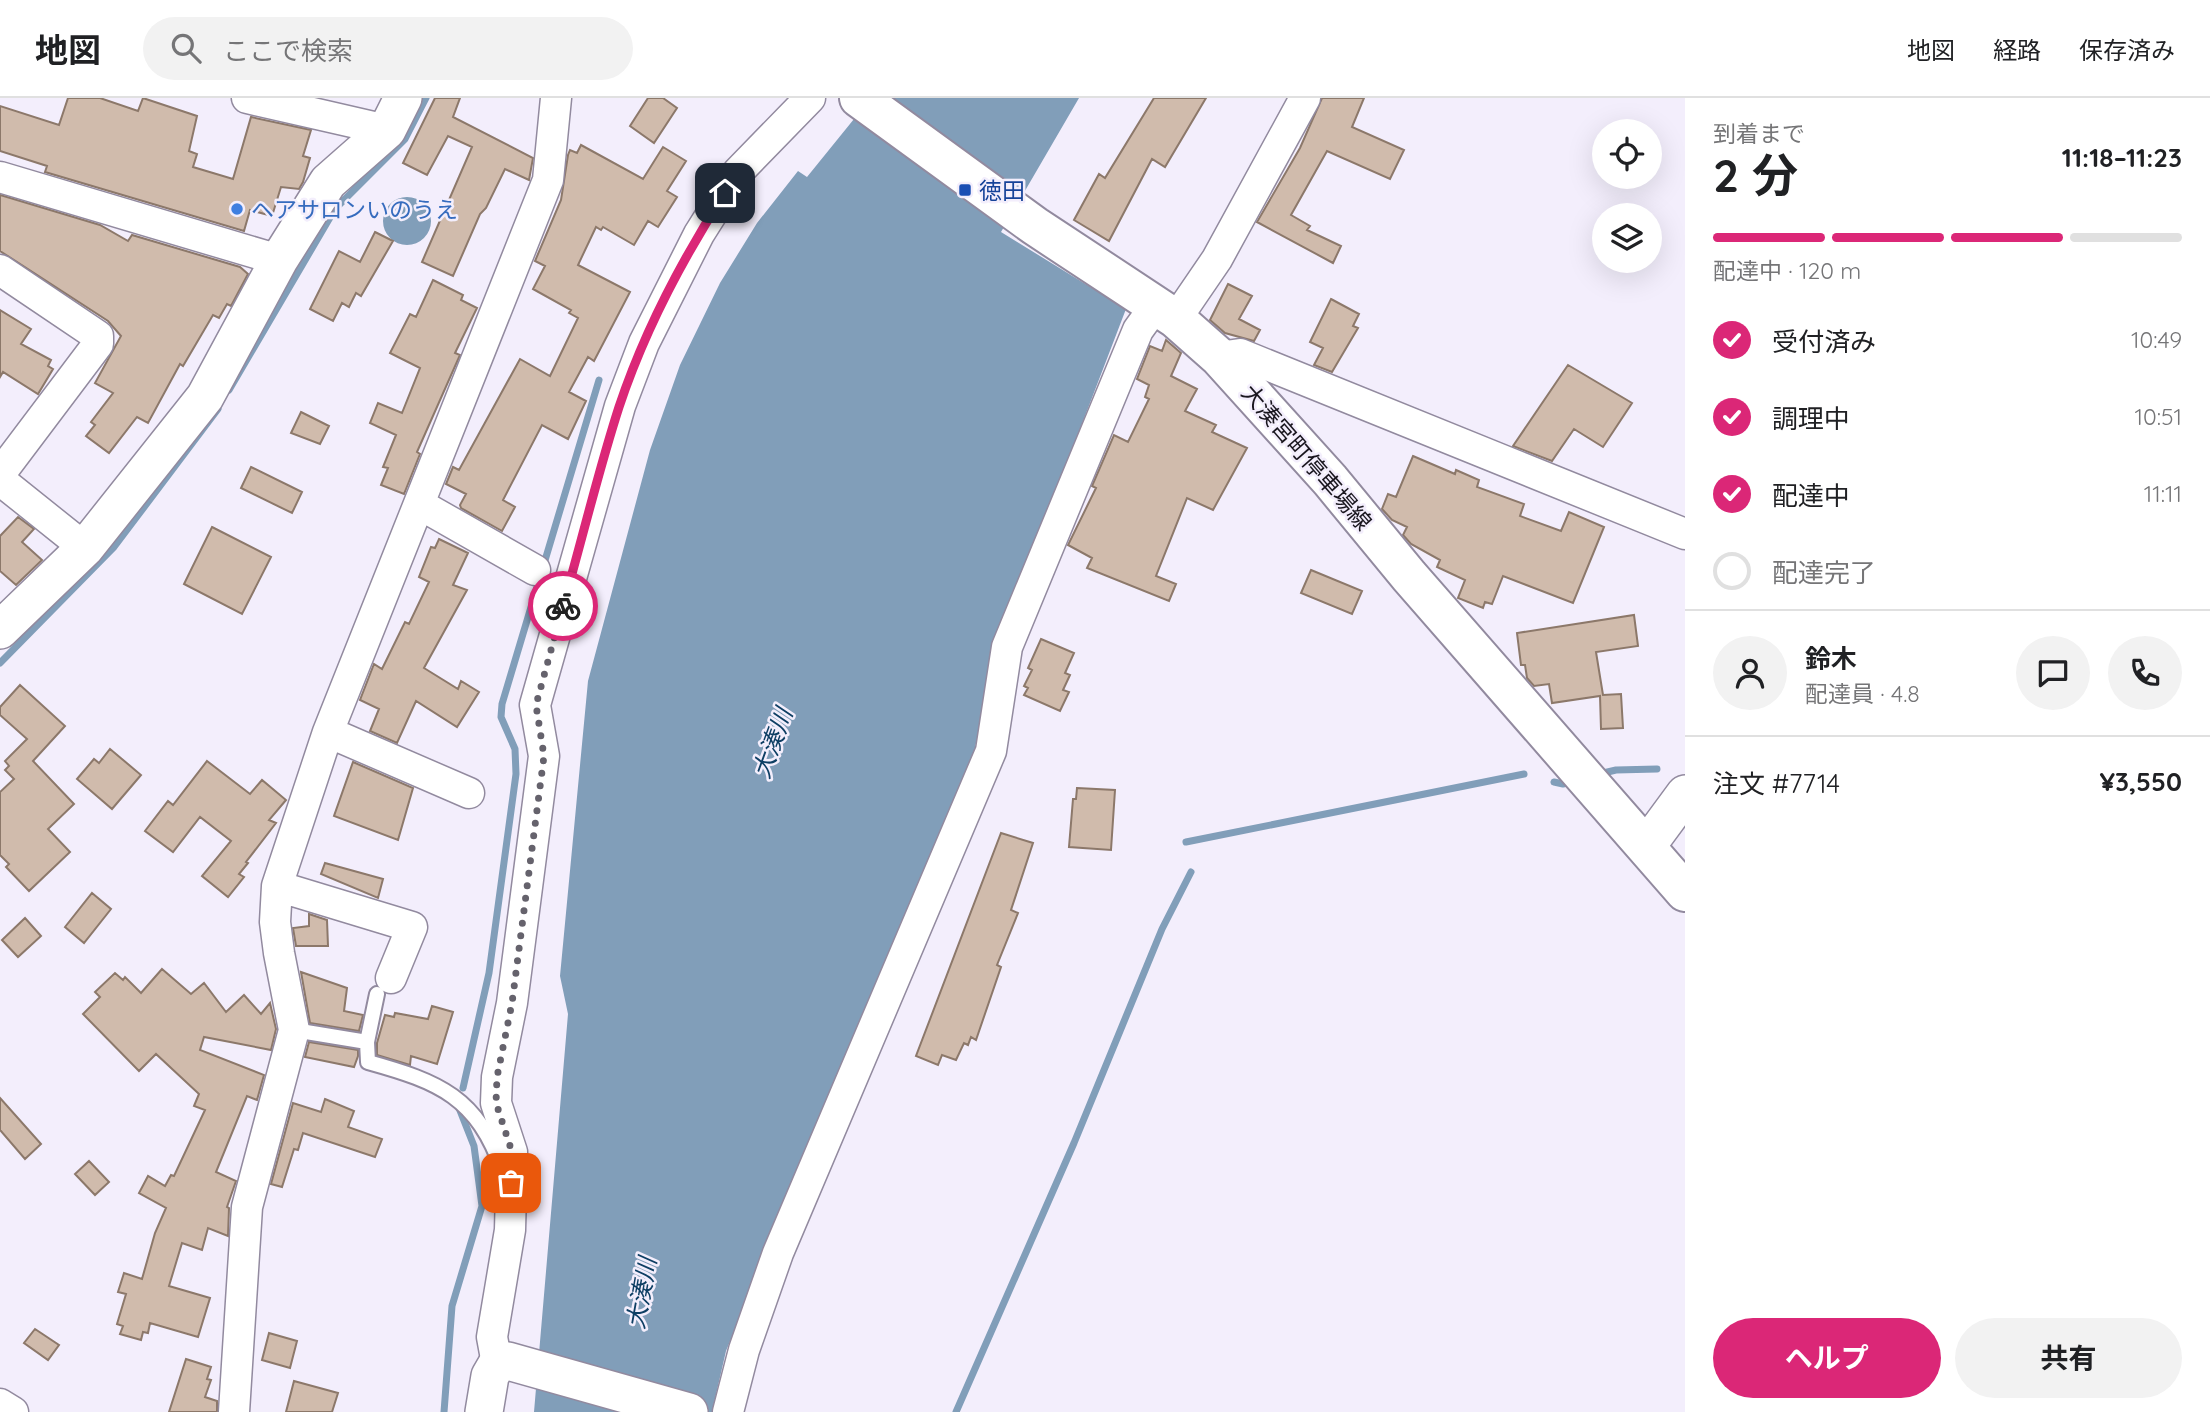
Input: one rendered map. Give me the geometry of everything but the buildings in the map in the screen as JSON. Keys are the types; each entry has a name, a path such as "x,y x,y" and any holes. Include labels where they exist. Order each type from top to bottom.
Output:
{"main road":[{"name":"大湊宮町停車場線","path":"859,98 1035,226 1166,312 1219,357 1330,480 1409,576 1685,891"}],"street":[{"path":"247,98 395,114"},
{"path":"234,1412 240,1366 247,1207 294,1030 275,922 277,886 328,732 548,180 556,98"},
{"path":"689,1412 511,1364 492,1338 510,1230 512,1152 496,1103 497,1077 512,1003 544,756 536,705 620,406 644,344 699,234 738,173 810,98"},
{"path":"728,1412 744,1350 778,1253 991,751 1007,647 1138,330 1166,312 1229,237 1305,98"},
{"path":"0,630 85,548 205,397 279,260 328,182 395,114"},
{"path":"0,177 279,260"},
{"path":"0,270 98,336 98,344 0,474"},
{"path":"1219,357 1240,354 1685,534"},
{"path":"0,480 85,548"},
{"path":"419,504 535,570"},
{"path":"328,732 469,793"},
{"path":"1646,847 1685,794"},
{"path":"277,886 412,927 384,986"},
{"path":"484,1412 490,1376 511,1364"},
{"path":"0,1404 13,1412"}],"lane":[{"path":"384,986 367,1042 368,1062 425,1080 465,1102 491,1141 511,1183"},
{"path":"294,1030 367,1042"}],"water":[{"name":"大湊川","path":"871,98 1079,98 1001,232 1126,309 995,651 975,748 726,1351 712,1412 534,1412 568,1014 560,976 588,681 650,450 680,365 720,283 757,223 798,171 807,177"},
{"path":"407,197 424,204 431,221 424,238 407,245 390,238 383,221 390,204"}],"waterway":[{"path":"229,390 335,209 405,139 426,98"},
{"path":"463,1088 489,973 516,774 515,749 501,717 502,704 599,380"},
{"path":"0,663 114,547 218,409"},
{"path":"1599,774 1616,770 1657,769"},
{"path":"1186,842 1524,774"},
{"path":"1554,782 1563,784 1574,781"},
{"path":"956,1412 1074,1143 1162,929 1191,872"},
{"path":"444,1412 452,1306 482,1206 474,1146 459,1108"}],"way so far":[{"path":"511,1183 512,1152 496,1103 497,1077 512,1003 544,756 536,705 563,606"}],"place":[{"name":"徳田","path":"965,190"},
{"name":"ヘアサロンいのうえ","path":"237,209"}],"route":[{"path":"563,606 620,406 644,344 699,234 725,193"}]}
